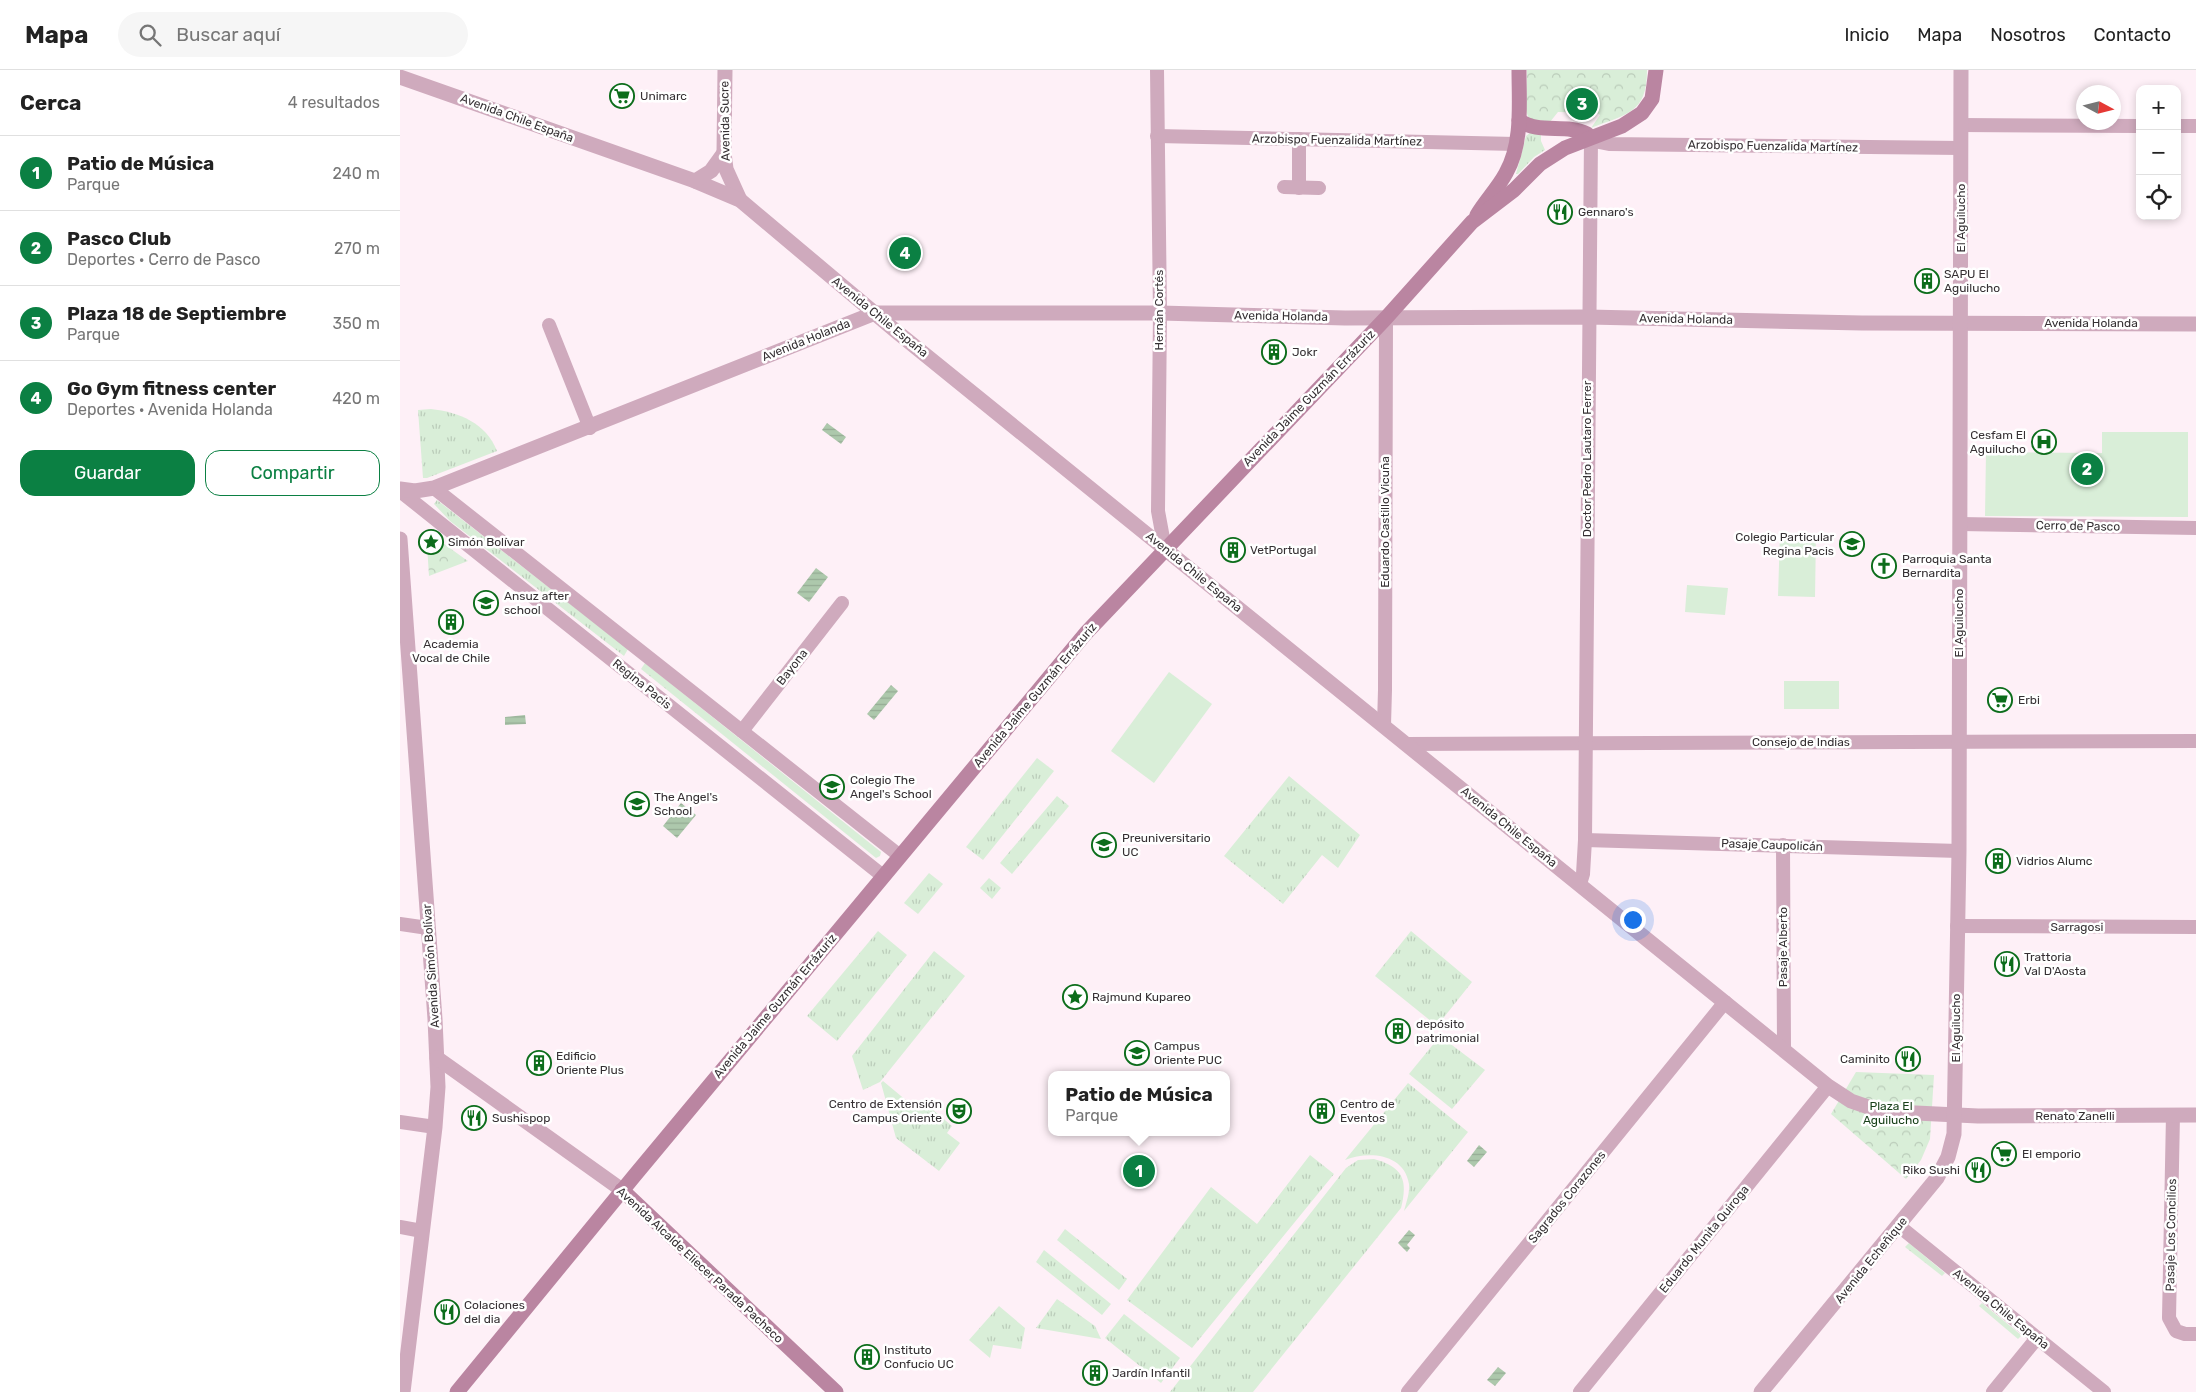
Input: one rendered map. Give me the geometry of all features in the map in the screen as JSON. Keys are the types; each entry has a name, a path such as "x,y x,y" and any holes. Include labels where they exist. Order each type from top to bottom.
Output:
{"main road":[{"path":"1516,144 1519,120 1519,70"},
{"path":"1519,120 1529,126 1576,130 1589,136 1622,126 1642,112 1652,99 1656,70"},
{"name":"Avenida Jaime Guzmán Errázuriz","path":"1472,222 1514,190 1540,164 1589,136"},
{"name":"Avenida Jaime Guzmán Errázuriz","path":"457,1392 622,1190 1086,633 1386,318 1472,222 1506,174 1512,161 1516,144"},
{"name":"Avenida Alcalde Eliecer Parada Pacheco","path":"622,1190 836,1392"}],"street":[{"name":"Avenida Sucre","path":"725,70 724,153 726,170 740,200"},
{"name":"Hernán Cortés","path":"1158,70 1157,136 1160,313 1158,511 1165,549"},
{"name":"El Aguilucho","path":"1955,1116 1959,851 1961,70"},
{"name":"Avenida Chile España","path":"400,77 696,181 740,200 874,313 1828,1086 1851,1101 1874,1109 1955,1116"},
{"path":"1961,125 2136,126"},
{"path":"2181,126 2196,126"},
{"name":"Arzobispo Fuenzalida Martínez","path":"1157,136 1516,144"},
{"name":"Arzobispo Fuenzalida Martínez","path":"1589,136 1599,142 1609,144 1961,148"},
{"name":"Doctor Pedro Lautaro Ferrer","path":"1580,884 1583,874 1585,840 1589,136"},
{"path":"1299,139 1299,188"},
{"path":"696,181 711,171 724,153"},
{"path":"1284,187 1319,188"},
{"name":"Avenida Holanda","path":"400,490 415,491 434,488 590,428 874,313 1160,313 1386,318 1588,317 1862,323 2196,324"},
{"name":"Eduardo Castillo Vicuña","path":"1384,725 1386,318"},
{"path":"549,325 590,428"},
{"name":"Regina Pacis","path":"434,488 900,856"},
{"name":"Regina Pacis","path":"400,490 883,876"},
{"name":"Cerro de Pasco","path":"1960,524 2196,528"},
{"name":"Avenida Simón Bolívar","path":"400,539 404,658 428,928 437,1058 435,1127 403,1392"},
{"path":"533,597 548,578"},
{"name":"Bayona","path":"742,731 842,603"},
{"path":"647,688 662,668"},
{"name":"Consejo de Indias","path":"1407,744 2196,741"},
{"name":"Pasaje Caupolicán","path":"1585,840 1959,851"},
{"name":"Pasaje Alberto","path":"1783,845 1784,1049"},
{"path":"400,924 428,928"},
{"name":"Sarragosi","path":"1957,926 2196,927"},
{"name":"Sagrados Corazones","path":"1408,1392 1725,1002"},
{"name":"Avenida Alcalde Eliecer Parada Pacheco","path":"437,1058 622,1190"},
{"name":"Eduardo Munita Quiroga","path":"1580,1392 1828,1086"},
{"name":"Pasaje Los Concilios","path":"2173,1115 2169,1318 2176,1331 2196,1334"},
{"name":"Renato Zanelli","path":"1955,1116 2196,1116"},
{"name":"Avenida Echeñique","path":"1761,1392 1899,1226 1943,1168 1952,1145 1955,1116"},
{"path":"400,1122 435,1127"},
{"name":"Avenida Chile España","path":"1899,1226 2104,1392"},
{"path":"400,1227 422,1231"},
{"path":"1993,1392 2037,1338"}],"green space":[{"path":"1527,70 1647,70 1646,85 1639,104 1624,115 1591,128 1600,115 1597,113 1558,112 1550,122 1529,119 1526,111"},
{"path":"1530,133 1541,133 1541,141 1545,150 1534,157 1516,174 1526,136"},
{"path":"431,409 461,416 479,426 492,441 497,451 423,478 418,410"},
{"path":"2102,432 2188,432 2188,517 1985,516 1986,452 2102,453"},
{"path":"437,500 628,649 624,656 450,521 434,504"},
{"path":"1780,533 1816,534 1815,597 1778,596"},
{"path":"436,538 468,561 429,576 427,545"},
{"path":"1687,585 1728,588 1725,615 1685,612"},
{"path":"645,663 881,852 880,856 876,858 641,669"},
{"path":"1169,672 1212,704 1154,783 1111,751"},
{"path":"1784,681 1839,681 1839,709 1784,709"},
{"path":"1037,758 1054,771 983,860 966,847"},
{"path":"1289,776 1360,835 1338,868 1322,855 1283,904 1224,856"},
{"path":"1057,796 1069,806 1012,874 1000,863"},
{"path":"929,873 943,884 918,914 904,903"},
{"path":"989,878 1001,888 992,899 980,888"},
{"path":"878,931 907,955 837,1041 807,1016"},
{"path":"1411,931 1472,982 1437,1026 1375,976"},
{"path":"934,951 965,976 880,1082 863,1090 852,1056"},
{"path":"1440,1036 1485,1070 1452,1109 1409,1074"},
{"name":"Plaza El Aguilucho","path":"1856,1072 1934,1075 1930,1139 1921,1160 1906,1179 1831,1114"},
{"path":"883,1081 919,1111 926,1104 952,1126 947,1133 960,1143 939,1171 896,1138 881,1083"},
{"path":"1408,1083 1468,1132 1404,1211 1409,1184 1406,1174 1400,1166 1393,1160 1374,1155 1345,1160"},
{"path":"1310,1155 1334,1174 1192,1348 1127,1300 1211,1187 1257,1224"},
{"path":"1374,1159 1391,1166 1401,1176 1404,1190 1401,1208 1253,1392 1170,1392 1346,1168 1358,1160"},
{"path":"1065,1229 1127,1279 1119,1290 1057,1240"},
{"path":"1909,1243 1945,1273 1942,1276 1905,1247"},
{"path":"1044,1250 1111,1304 1102,1315 1036,1262"},
{"path":"1057,1299 1095,1326 1101,1339 1036,1328"},
{"path":"1982,1303 2021,1336 2018,1339 1979,1306"},
{"path":"999,1306 1025,1328 1021,1349 993,1345 990,1358 969,1340"},
{"path":"1124,1314 1180,1358 1161,1383 1105,1338"}],"shaded area":[{"path":"827,423 846,437 841,444 822,430"},
{"path":"816,568 828,577 809,602 797,593"},
{"path":"891,685 898,691 874,720 867,714"},
{"path":"525,715 526,724 505,725 505,717"},
{"path":"681,803 696,815 677,838 663,826"},
{"path":"1479,1145 1487,1152 1474,1167 1467,1161"},
{"path":"1409,1230 1415,1235 1407,1245 1410,1248 1407,1252 1398,1243"},
{"path":"1498,1367 1506,1373 1495,1386 1487,1380"}],"place":[{"name":"Unimarc","path":"622,96"},
{"name":"Plaza 18 de Septiembre","path":"1582,104"},
{"name":"Gennaro's","path":"1560,212"},
{"name":"Go Gym fitness center","path":"905,253"},
{"name":"SAPU El Aguilucho","path":"1927,281"},
{"name":"Jokr","path":"1274,352"},
{"name":"Cesfam El Aguilucho","path":"2044,442"},
{"name":"Pasco Club","path":"2087,469"},
{"name":"Simón Bolívar","path":"431,542"},
{"name":"Colegio Particular Regina Pacis","path":"1852,544"},
{"name":"VetPortugal","path":"1233,550"},
{"name":"Parroquia Santa Bernardita","path":"1884,566"},
{"name":"Ansuz after school","path":"486,603"},
{"name":"Academia Vocal de Chile","path":"451,622"},
{"name":"Erbi","path":"2000,700"},
{"name":"Colegio The Angel's School","path":"832,787"},
{"name":"The Angel's School","path":"637,804"},
{"name":"Preuniversitario UC","path":"1104,845"},
{"name":"Vidrios Alumc","path":"1998,861"},
{"name":"Trattoria Val D'Aosta","path":"2007,964"},
{"name":"Rajmund Kupareo","path":"1075,997"},
{"name":"depósito patrimonial","path":"1398,1031"},
{"name":"Campus Oriente PUC","path":"1137,1053"},
{"name":"Caminito","path":"1908,1059"},
{"name":"Edificio Oriente Plus","path":"539,1063"},
{"name":"Centro de Extensión Campus Oriente","path":"959,1111"},
{"name":"Centro de Eventos","path":"1322,1111"},
{"name":"Sushispop","path":"474,1118"},
{"name":"El emporio","path":"2004,1154"},
{"name":"Riko Sushi","path":"1978,1170"},
{"name":"Patio de Música","path":"1139,1171"},
{"name":"Colaciones del dia","path":"447,1312"},
{"name":"Instituto Confucio UC","path":"867,1357"},
{"name":"Jardín Infantil","path":"1095,1373"}]}
